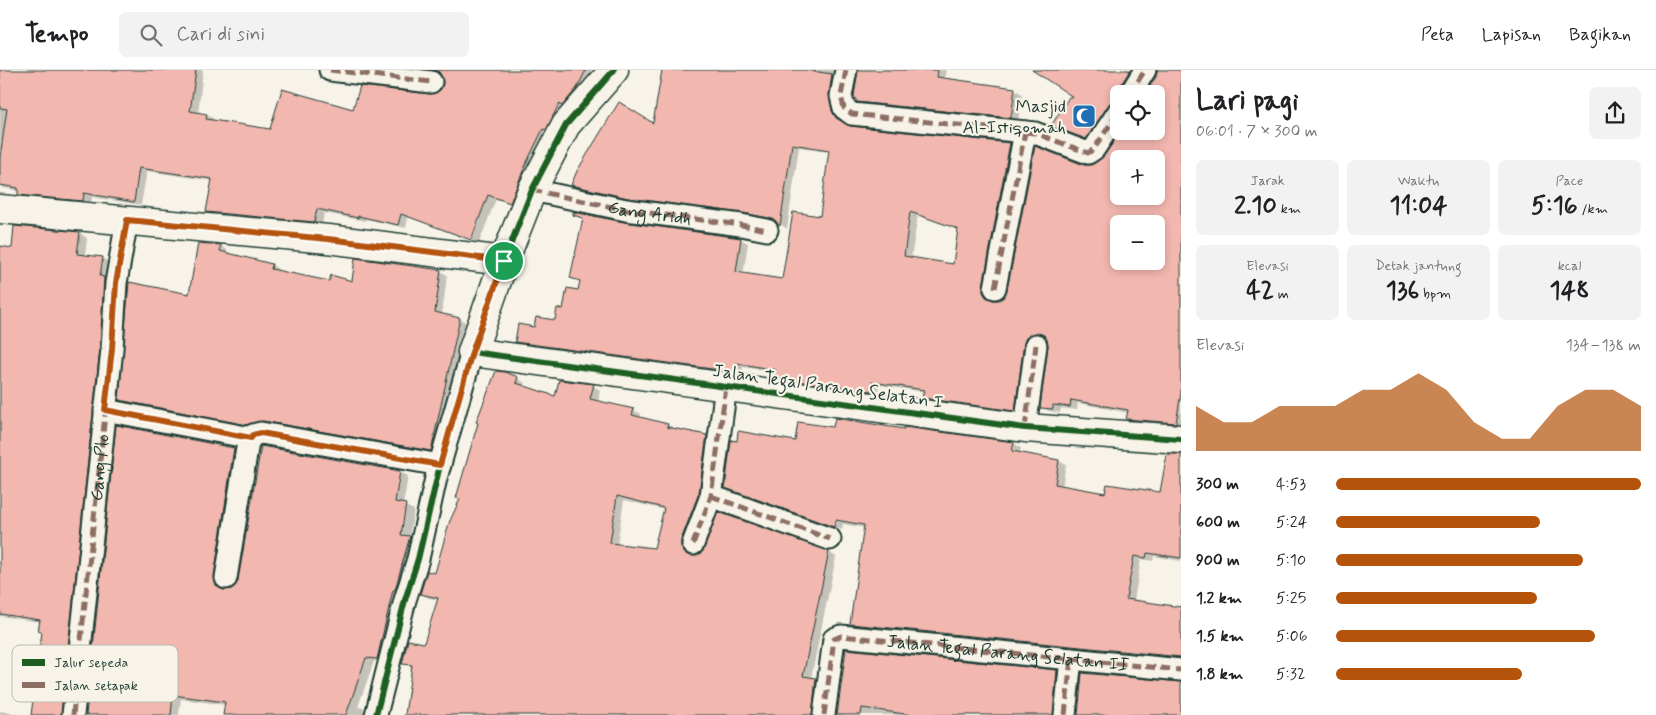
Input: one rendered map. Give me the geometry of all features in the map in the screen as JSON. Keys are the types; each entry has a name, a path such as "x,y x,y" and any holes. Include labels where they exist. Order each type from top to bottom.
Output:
{"street":[{"path":"330,70 431,82"},
{"path":"376,715 405,600 418,559 440,465 472,352 504,261 532,190 566,125 614,70"},
{"path":"846,70 841,96 844,108 852,114 1035,133 1088,153 1094,149 1110,125"},
{"path":"1136,85 1145,70"},
{"path":"995,288 1025,132"},
{"name":"Gang Aridh","path":"532,190 626,210 767,230"},
{"path":"0,209 328,239 504,261"},
{"name":"Gang Plo","path":"81,645 112,349 116,283 127,220"},
{"path":"1025,428 1036,345"},
{"name":"Jalan Tegal Parang Selatan I","path":"472,352 1025,428 1181,439"},
{"path":"693,544 711,496 726,387"},
{"path":"105,410 251,438"},
{"path":"226,578 248,442 253,435 261,433 440,465"},
{"path":"711,496 830,539"},
{"name":"Jalan Tegal Parang Selatan II","path":"824,715 834,639 837,636 1181,670"},
{"path":"1065,715 1071,659"},
{"name":"Gang Plo","path":"73,715 75,702"}],"building":[{"path":"0,70 196,70 190,111 207,114 206,119 270,129 282,89 353,109 360,86 430,94 436,93 441,89 443,83 439,72 434,70 586,70 577,88 562,106 559,104 546,130 543,129 510,203 488,195 471,240 401,214 398,225 317,209 314,222 206,212 212,179 139,168 134,202 84,193 83,201 18,195 18,188 0,185 0,157 7,109 0,108"},
{"path":"662,70 806,70 832,74 829,94 832,111 836,118 850,126 1010,143 983,286 983,292 986,297 999,300 1004,297 1007,290 1035,146 1084,165 1090,165 1104,156 1115,140 1165,140 1165,85 1151,85 1156,77 1157,70 1181,70 1181,393 1176,423 1126,419 1128,410 1071,400 1070,407 1053,405 1053,409 1040,408 1048,346 1044,335 1037,333 1031,334 1024,343 1015,411 922,398 924,390 872,382 871,391 774,378 776,370 736,363 734,372 515,342 518,324 534,327 536,317 555,320 557,308 563,309 567,288 578,290 580,281 570,278 583,218 573,215 573,212 624,222 741,238 736,272 782,279 793,212 820,216 829,150 792,144 780,226 775,220 769,218 628,198 571,185 577,171 619,102 653,123","holes":["910,212 958,229 953,264 904,256"]},
{"path":"858,70 938,70 937,77 1015,88 1011,118 857,102 854,96"},
{"name":"Masjid Al-Istiqomah","path":"1032,70 1130,70 1121,85 1110,85 1110,103 1086,139 1051,126 1069,97 1073,97"},
{"path":"14,226 80,232 77,254 103,257 100,276 104,277 100,348 68,645 40,645 42,632 38,631 40,620 0,614 0,246 12,248"},
{"path":"198,243 221,245 220,251 272,264 271,269 329,281 331,275 352,281 355,258 441,270 435,312 460,318 431,451 263,421 247,425 119,400 129,282 189,294"},
{"path":"496,371 518,377 516,383 555,396 559,380 594,384 590,399 634,409 632,415 668,424 667,427 707,435 699,493 681,540 681,547 684,552 688,555 696,556 701,553 718,512 829,551 803,676 816,678 812,715 405,715 412,665 402,664 408,640 424,643 438,598 420,594 427,571 435,573 449,523 460,499 456,498 478,423 476,422","holes":["617,496 664,508 654,548 610,543"]},
{"path":"835,418 904,429 904,427 1014,442 1012,451 1059,460 1055,484 1105,493 1107,484 1160,492 1167,454 1181,454 1181,558 1147,553 1146,558 1134,556 1126,599 1181,607 1181,657 850,624 864,525 836,520 834,527 725,488 731,440 737,441 738,431 795,441 798,422 833,427"},
{"path":"116,425 234,448 214,576 215,583 224,590 231,589 238,580 261,446 400,471 395,502 406,504 401,535 410,536 395,590 393,590 377,659 366,658 346,715 223,715 225,702 178,696 178,645 93,645"},
{"path":"846,649 1057,670 1053,715 912,715 862,708 861,715 837,715"},
{"path":"1082,673 1181,682 1181,715 1078,715"},
{"path":"33,702 62,702 61,715 31,715"},
{"path":"87,702 172,702 171,715 86,715"}],"marked path":[{"path":"330,70 431,82"},
{"path":"846,70 841,96 844,108 852,114 1035,133 1088,153 1094,149 1110,125"},
{"path":"1136,85 1145,70"},
{"path":"995,288 1025,132"},
{"path":"532,190 626,210 767,230"},
{"path":"80,645 112,349 116,283 127,220"},
{"path":"1025,428 1036,345"},
{"path":"693,544 711,496 726,387"},
{"path":"105,410 251,438"},
{"path":"711,496 830,539"},
{"path":"824,715 834,639 841,636 1181,670"},
{"path":"1065,715 1071,659"},
{"path":"73,715 74,702"}],"cycle path":[{"path":"376,715 405,600 418,559 440,465 472,352 504,261 532,190 566,125 614,70"},
{"path":"472,352 1025,428 1181,439"}],"place":[{"name":"Masjid Al-Istiqomah","path":"1084,116"}],"route":[{"path":"127,220 328,239 504,261 472,352 440,465 261,433 253,435 251,438 105,410 112,349 116,283 127,220"}]}
